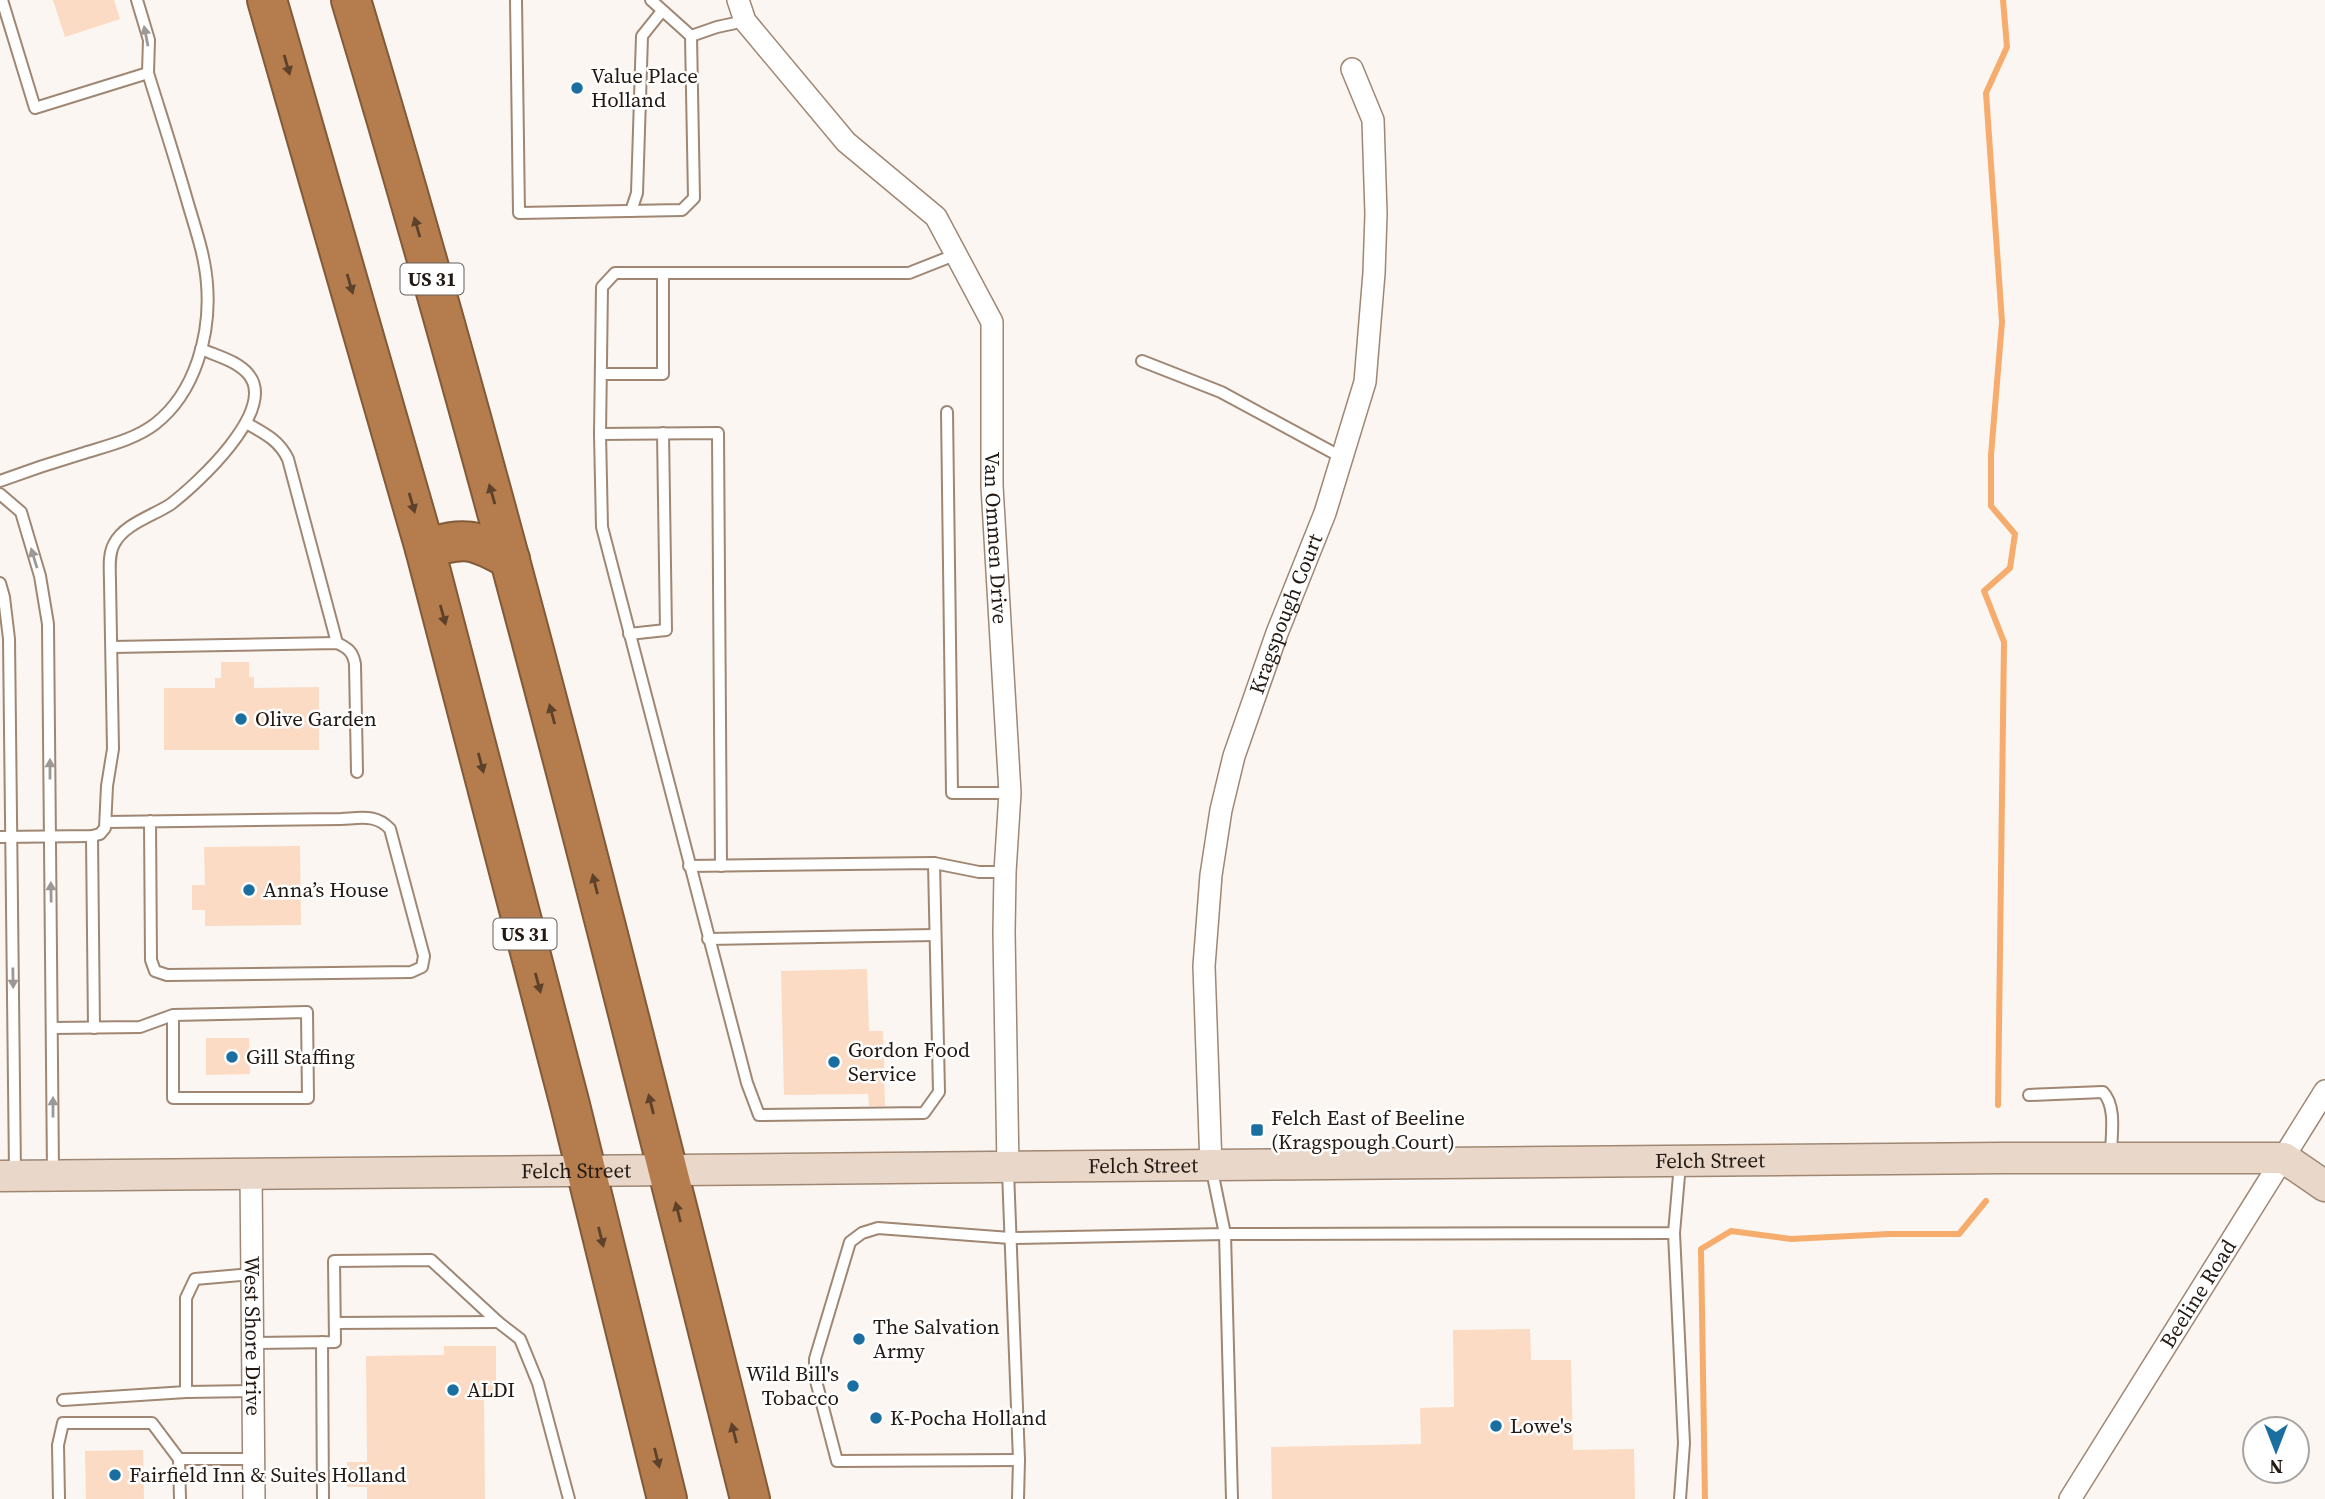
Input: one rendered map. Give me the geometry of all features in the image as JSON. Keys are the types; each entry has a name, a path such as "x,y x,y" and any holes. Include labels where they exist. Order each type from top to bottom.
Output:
{"highway":[{"name":"US 31","path":"267,0 425,548 667,1499"},
{"name":"US 31","path":"351,0 510,559 569,780 750,1499"},
{"path":"425,548 466,540 483,544 510,559"}],"street":[{"name":"Van Ommen Drive","path":"738,0 745,21 846,142 936,217 992,322 992,486 1010,793 1003,932 1008,1168"},
{"name":"Kragspough Court","path":"1211,1166 1204,966 1211,875 1221,810 1234,756 1286,608 1325,513 1365,382 1376,214 1373,120 1352,69"},
{"name":"Beeline Road","path":"2070,1499 2325,1091"},
{"name":"Felch Street","path":"7,1176 2284,1158"},
{"path":"2284,1158 2325,1186"},
{"name":"West Shore Drive","path":"251,1173 254,1499"}],"lane":[{"path":"2,0 35,108 148,73"},
{"path":"0,481 135,436 155,424 184,390 201,349 206,327 205,264 148,73 149,40 137,0"},
{"path":"516,0 519,213 682,210 694,198 691,36 650,0"},
{"path":"631,211 637,193 642,36 662,10"},
{"path":"691,36 745,21"},
{"path":"934,863 939,1092 924,1113 760,1115 747,1083 708,939 603,527 600,435 602,287 615,273 908,273 957,254"},
{"path":"601,374 663,374 663,273"},
{"path":"6,837 92,836 100,834 105,828 107,786 113,749 111,556 114,543 123,533 169,505 211,468 246,423 255,397 254,384 248,373 237,365 201,349"},
{"path":"1142,361 1221,392 1343,458"},
{"path":"947,412 952,793 1010,793"},
{"path":"246,423 282,446 288,459 337,643"},
{"path":"629,634 666,630 663,433"},
{"path":"600,435 718,433 721,866"},
{"path":"0,494 21,512 46,602 49,651 53,1175"},
{"path":"0,583 9,639 6,837 7,1176"},
{"path":"112,647 337,643 346,647 353,654 355,664 357,772"},
{"path":"107,822 150,821 371,818 383,821 390,830 424,956 422,967 411,972 356,973 167,975 155,971 151,960 150,821"},
{"path":"92,836 94,1028"},
{"path":"689,866 934,863 979,872 1004,872"},
{"path":"708,939 935,935"},
{"path":"53,1028 139,1027 173,1015 307,1012 308,1098 173,1098 173,1015"},
{"path":"2029,1095 2104,1091 2111,1108 2111,1158"},
{"path":"1680,1161 1674,1233 1684,1443 1680,1499"},
{"path":"1211,1166 1225,1234 1232,1499"},
{"path":"1008,1168 1019,1460 1018,1499"},
{"path":"1019,1460 837,1461 815,1377 815,1359 850,1242 862,1233 878,1228 1010,1238 1225,1234 1674,1233"},
{"path":"252,1343 335,1342 334,1261 430,1260 520,1339 538,1383 569,1499"},
{"path":"186,1392 187,1298 195,1279 252,1274"},
{"path":"334,1322 498,1322"},
{"path":"322,1342 323,1499"},
{"path":"63,1400 186,1392 253,1391"},
{"path":"59,1499 58,1445 63,1423 152,1423 179,1460 180,1499"},
{"path":"179,1460 254,1459"}],"building":[{"path":"53,0 114,0 120,19 65,37"},
{"name":"Olive Garden","path":"221,662 249,662 249,677 254,677 254,688 319,687 319,750 164,750 164,688 215,688 215,678 221,678"},
{"path":"300,846 301,925 205,926 205,910 192,910 192,885 205,885 204,847"},
{"name":"Gordon Food Service","path":"867,969 869,1031 883,1031 885,1106 869,1106 868,1094 784,1095 781,971"},
{"path":"206,1038 249,1038 250,1074 206,1075"},
{"name":"Lowe's","path":"1530,1329 1531,1360 1571,1360 1573,1450 1634,1449 1635,1499 1272,1499 1271,1447 1421,1444 1420,1408 1454,1407 1453,1330"},
{"path":"444,1346 496,1346 496,1397 484,1397 485,1499 367,1499 367,1487 347,1487 347,1462 367,1462 366,1356 444,1355"},
{"name":"Fairfield Inn & Suites Holland","path":"143,1450 144,1499 86,1499 85,1451"}],"waterway":[{"path":"1998,1105 2004,642 1984,591 2010,568 2015,534 1991,506 1991,455 2002,322 1986,93 2007,47 2003,0"},
{"path":"1705,1499 1701,1249 1731,1231 1791,1239 1959,1234 1986,1201"}],"place":[{"name":"Value Place Holland","path":"577,88"},
{"name":"Olive Garden","path":"241,719"},
{"name":"Anna’s House","path":"249,890"},
{"name":"Gill Staffing","path":"232,1057"},
{"name":"Gordon Food Service","path":"834,1062"},
{"name":"Felch East of Beeline (Kragspough Court)","path":"1257,1130"},
{"name":"The Salvation Army","path":"859,1339"},
{"name":"Wild Bill's Tobacco","path":"853,1386"},
{"name":"ALDI","path":"453,1390"},
{"name":"K-Pocha Holland","path":"876,1418"},
{"name":"Lowe's","path":"1496,1426"},
{"name":"Fairfield Inn & Suites Holland","path":"115,1475"}]}
